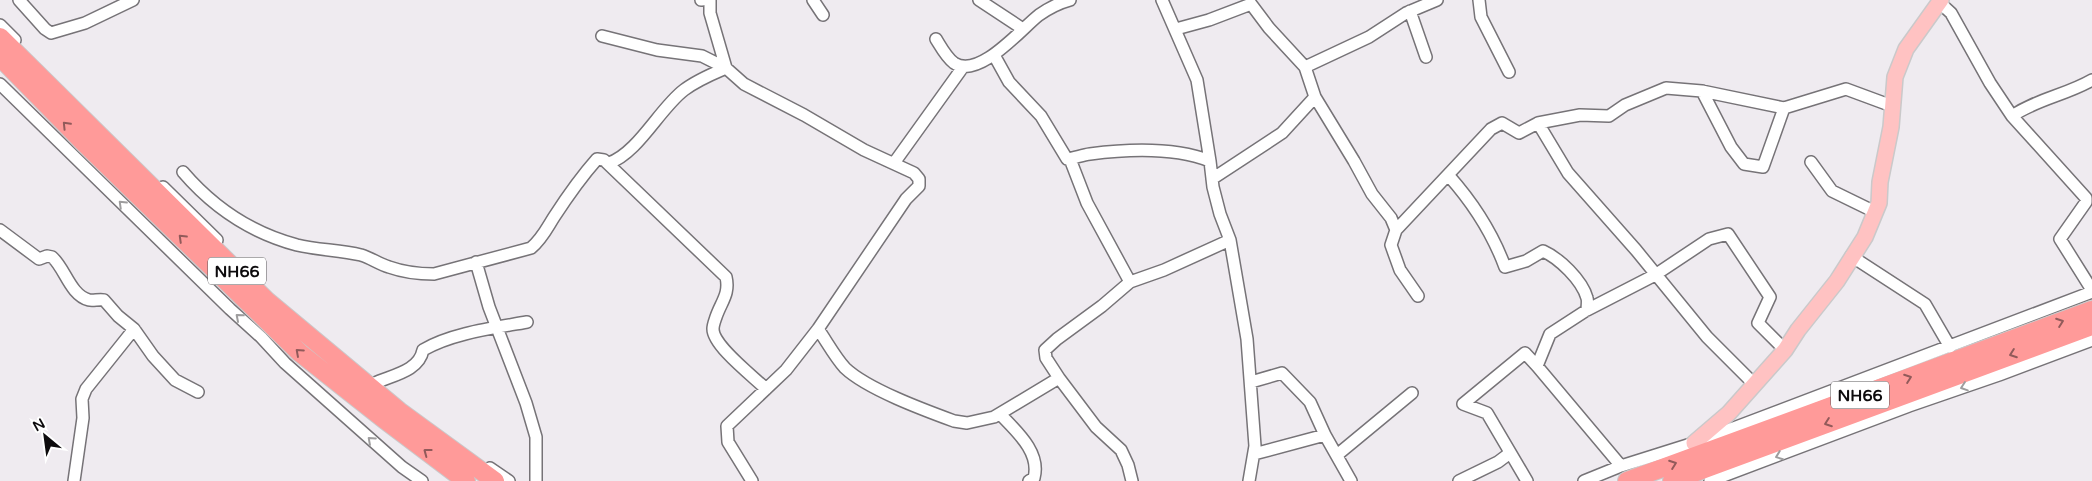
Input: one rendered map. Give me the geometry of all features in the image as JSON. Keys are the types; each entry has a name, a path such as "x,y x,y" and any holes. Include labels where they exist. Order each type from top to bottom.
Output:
{"highway":[{"name":"NH66","path":"0,37 267,302 399,411 495,481"},
{"name":"NH66","path":"0,57 82,141 300,353 466,481"},
{"name":"NH66","path":"1624,474 2092,310"},
{"name":"NH66","path":"1672,481 2092,326"}],"main road":[{"path":"1694,443 1729,413 1785,350 1836,281 1865,237 1879,203 1896,77 1906,49 1937,2"}],"street":[{"path":"19,0 45,29 51,33 85,23 133,0"},
{"path":"710,0 710,13 726,68"},
{"path":"813,0 823,15"},
{"path":"979,0 1023,29"},
{"path":"936,39 946,55 955,64 963,67 987,60 1042,13 1058,3 1070,0"},
{"path":"1162,0 1197,80 1212,179 1220,214 1230,240 1247,339 1251,382 1255,437 1249,481"},
{"path":"1305,66 1370,37 1410,11 1437,0"},
{"path":"1479,0 1481,17 1509,72"},
{"path":"1584,481 1624,474 1694,443 2092,291 2060,239 2086,202 2086,198 2012,116 1990,83 1951,13 1937,2"},
{"path":"1176,29 1209,20 1251,4 1269,28 1305,66 1315,97 1372,194 1391,218 1396,230"},
{"path":"1410,11 1426,57"},
{"path":"0,26 132,158 190,212 245,269 354,367 479,461 509,481"},
{"path":"602,36 656,50 702,56 726,68 744,84 804,115 864,150 914,173 919,179 919,186 906,199 818,330 786,370 726,426 728,442 752,481"},
{"path":"994,55 1009,82 1041,116 1065,157 1070,159 1096,153 1146,151 1181,153 1210,161"},
{"path":"894,163 963,67"},
{"path":"609,163 617,160 630,148 684,90 707,76 726,68"},
{"path":"2012,116 2032,105 2074,90 2092,80"},
{"path":"0,84 230,309 262,337 285,363 402,467 422,481"},
{"path":"1418,296 1400,270 1391,245 1396,230 1449,176 1491,129 1502,123 1519,133 1538,123 1580,115 1609,116 1624,106 1666,88 1702,91 1784,108 1846,89 1892,106"},
{"path":"1702,91 1731,147 1744,164 1763,167 1784,108"},
{"path":"1212,179 1282,132 1315,97"},
{"path":"1538,123 1568,173 1636,250 1707,338 1755,385"},
{"path":"183,172 201,192 239,221 270,236 297,245 359,255 389,267 418,274 434,274 531,248 541,240 570,193 597,159 604,160 726,277 728,287 726,299 716,316 713,329 714,335 720,345 766,389"},
{"path":"1070,159 1086,203 1130,282"},
{"path":"1811,162 1832,191 1875,212"},
{"path":"1449,176 1489,229 1505,267 1526,261 1544,251 1556,257 1574,277 1587,298 1588,310"},
{"path":"0,230 39,259 47,256 52,257 85,298 91,301 104,300 118,316 134,329 153,356 175,380 198,392"},
{"path":"1537,366 1550,334 1633,284 1655,275 1709,239 1728,234 1770,297 1758,323 1785,350"},
{"path":"1132,481 1121,450 1096,427 1059,378 1046,358 1045,350 1130,282 1164,270 1230,240"},
{"path":"1851,256 1925,304 1950,346"},
{"path":"476,262 496,327 526,403 536,437 536,481"},
{"path":"375,383 412,368 422,359 424,350 436,343 496,327 527,322"},
{"path":"74,481 83,418 82,399 86,389 134,329"},
{"path":"818,330 845,368 876,389 954,421 976,422 1000,414 1059,378"},
{"path":"1710,481 2092,340"},
{"path":"1527,481 1487,413 1463,404 1525,353 1624,474"},
{"path":"1251,382 1282,374 1310,402 1325,435 1351,481"},
{"path":"1337,455 1412,393"},
{"path":"1000,414 1034,455 1036,470 1034,478 1030,481"},
{"path":"1254,454 1325,435"},
{"path":"1459,481 1498,462 1510,453"}]}
